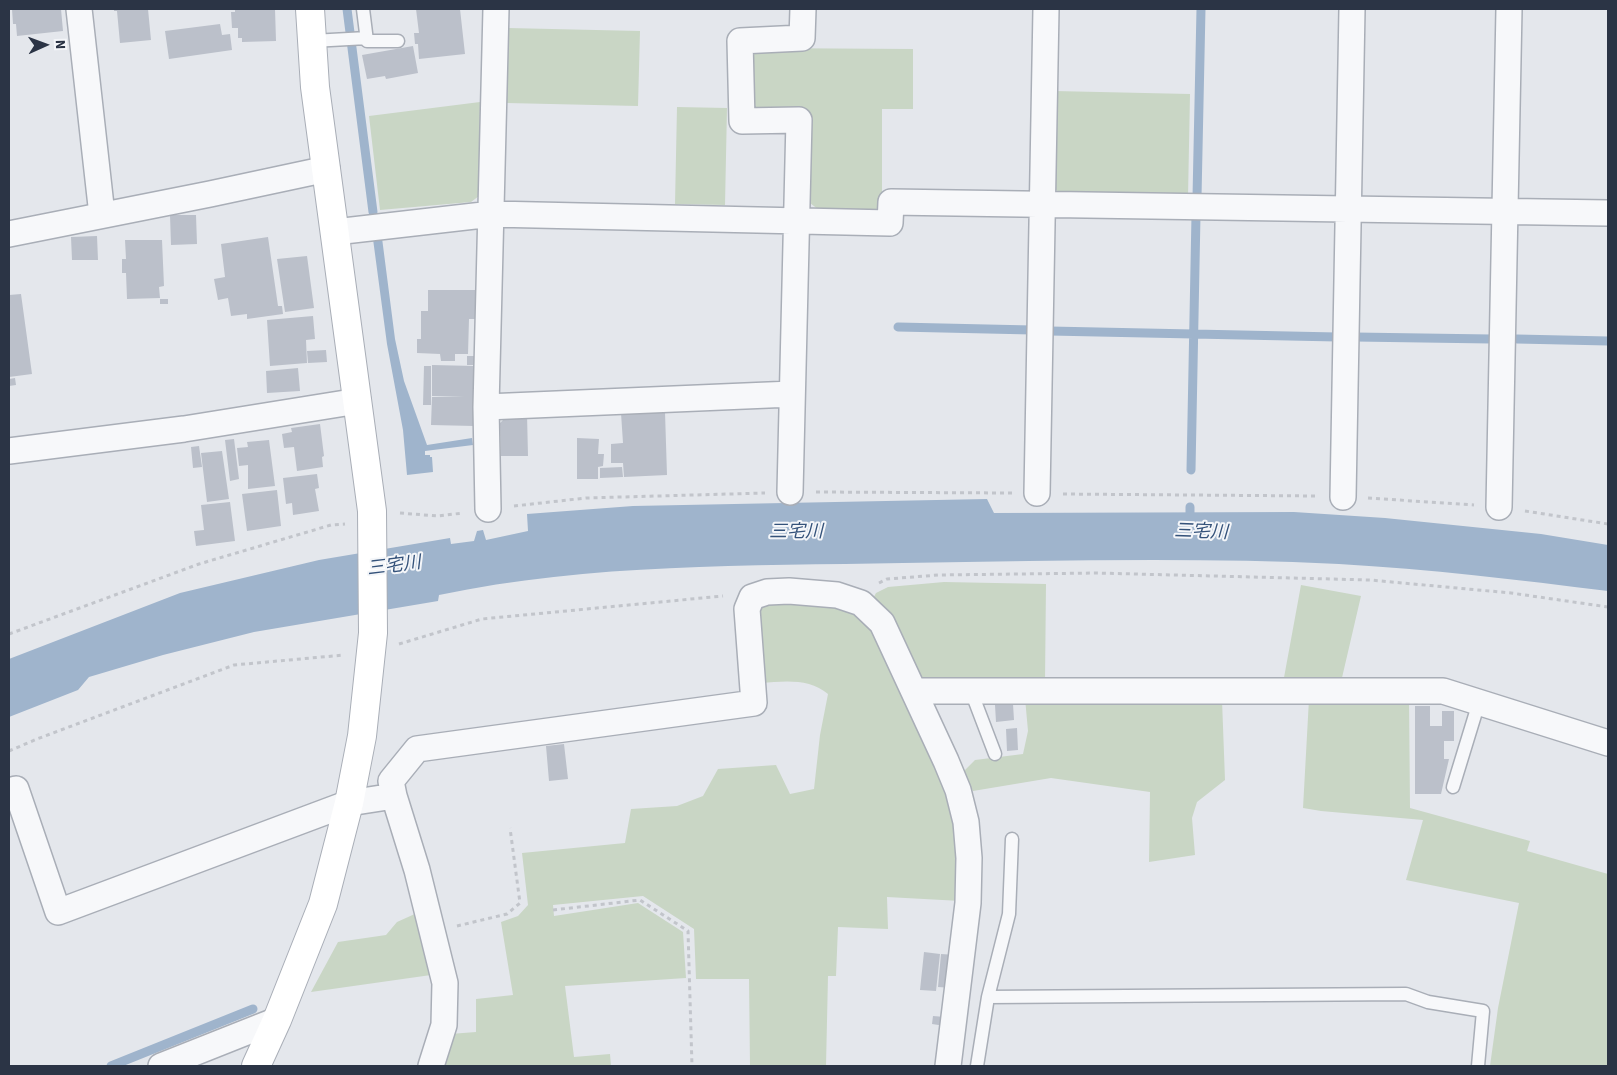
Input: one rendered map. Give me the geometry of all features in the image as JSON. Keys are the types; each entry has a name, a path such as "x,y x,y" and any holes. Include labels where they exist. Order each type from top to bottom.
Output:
{"street":[{"path":"79,9 102,215"},
{"path":"256,1066 277,1020 323,904 350,803 362,736 373,633 372,521 358,401 315,87 310,9"},
{"path":"488,509 486,407 496,9"},
{"path":"790,492 799,120 742,121 740,42 802,38 803,9"},
{"path":"1037,493 1046,9"},
{"path":"1343,496 1352,9"},
{"path":"1499,507 1510,9"},
{"path":"9,234 327,169"},
{"path":"335,232 492,214 890,223 891,202 1608,213"},
{"path":"486,407 792,394"},
{"path":"9,451 184,429 358,401"},
{"path":"431,1066 444,1025 445,983 417,870 391,781 417,749 754,703 747,609 752,597 767,592 789,591 837,595 861,604 882,623 958,790 966,822 969,858 968,903 948,1066"},
{"path":"914,691 1443,691 1608,743"},
{"path":"9,791 16,788 58,912 350,803 394,796"},
{"path":"161,1066 277,1020"}],"lane":[{"path":"363,9 363,38"},
{"path":"312,41 363,38 367,41 398,40"},
{"path":"971,691 995,754"},
{"path":"1454,787 1479,702"},
{"path":"977,1066 988,997 1009,914 1012,839"},
{"path":"988,997 1406,994 1428,1002 1483,1011 1478,1066"}],"path":[{"path":"9,634 199,564 331,525 438,516 488,509"},
{"path":"861,604 872,587 886,579 938,575 1096,572 1370,580 1511,593 1608,607"},
{"path":"432,932 506,914 520,903 510,828"},
{"path":"554,910 640,900 688,931 692,1066"}],"green space":[{"path":"508,28 640,31 638,106 507,103"},
{"path":"755,48 913,49 913,109 882,109 882,204 874,211 819,210 810,203 810,112 759,111 751,103 749,56"},
{"path":"1054,91 1190,94 1188,197 1062,195 1052,186"},
{"path":"480,102 479,196 471,202 380,210 369,116"},
{"path":"677,107 727,108 725,205 675,204"},
{"path":"944,582 1046,584 1045,681 924,683 870,604 876,593 888,587"},
{"path":"1301,585 1361,596 1341,682 1283,683"},
{"path":"765,599 858,608 879,632 951,791 961,901 887,897 888,929 838,927 836,976 828,976 826,1066 750,1066 749,979 696,979 694,929 643,896 553,905 554,916 638,903 683,932 686,978 565,986 574,1057 610,1054 611,1066 439,1066 450,1034 476,1032 476,999 513,995 501,922 518,916 528,905 522,853 625,843 631,809 677,806 703,796 718,769 776,765 790,794 814,789 820,735 828,694 813,685 805,683 788,681 761,683 753,612"},
{"path":"1025,698 1222,700 1225,780 1197,802 1192,818 1195,855 1149,862 1150,792 1051,778 973,791 963,772 975,760 1023,754 1028,731"},
{"path":"1309,699 1409,699 1410,808 1530,841 1527,851 1608,874 1608,1066 1490,1066 1498,1008 1519,903 1406,880 1423,820 1303,808"},
{"path":"417,913 431,975 311,992 338,942 386,935 397,922"}],"water":[{"path":"382,238 395,339 404,381 427,445 472,438 473,445 425,451 425,455 432,457 433,472 407,475 403,430 387,344 373,239"},
{"name":"三宅川","path":"987,499 994,513 1294,512 1385,518 1541,534 1608,545 1608,591 1406,569 1285,562 1176,560 786,565 670,568 612,572 496,585 439,595 438,601 254,632 163,655 89,677 78,690 9,717 9,659 180,593 319,560 450,538 451,544 474,541 477,531 483,530 486,540 528,531 527,514 633,506"}],"building":[{"path":"12,9 61,9 63,31 17,36 16,24 13,24"},
{"path":"114,9 148,9 151,40 120,43 117,11 114,11"},
{"path":"235,9 275,9 276,41 242,42 242,38 238,38 238,28 232,28 231,12 235,12"},
{"path":"416,9 460,9 465,54 419,59 418,44 415,44 414,33 419,33"},
{"path":"220,24 222,35 230,34 232,50 169,59 165,31"},
{"path":"413,46 418,73 386,79 385,76 367,79 362,55"},
{"path":"170,215 196,215 197,244 171,245"},
{"path":"97,236 98,260 72,260 71,237"},
{"path":"268,237 278,306 282,306 283,314 247,319 247,314 231,316 228,298 218,300 214,279 225,277 221,244"},
{"path":"125,240 162,240 164,286 159,287 160,298 127,299 126,273 122,273 122,259 126,259"},
{"path":"307,256 314,308 285,312 277,259"},
{"path":"428,290 475,290 475,319 469,319 468,354 455,354 455,361 441,361 440,354 417,353 417,339 421,339 421,311 428,311"},
{"path":"21,294 32,374 9,377 9,295"},
{"path":"160,299 168,299 168,304 160,304"},
{"path":"313,316 315,339 306,340 307,363 270,366 267,320"},
{"path":"326,350 327,362 308,363 307,351"},
{"path":"467,356 475,356 474,365 467,365"},
{"path":"432,365 475,366 474,426 431,425 432,397 464,397 432,396"},
{"path":"424,366 431,366 431,405 423,405"},
{"path":"298,368 300,391 267,393 266,371"},
{"path":"15,378 16,385 9,386 9,379"},
{"path":"665,412 667,475 624,477 623,463 611,463 611,444 623,443 621,413"},
{"path":"509,414 527,414 528,456 501,456 500,423"},
{"path":"320,424 324,456 322,457 323,467 297,471 294,447 284,448 282,434 292,432 291,428"},
{"path":"577,438 599,439 598,454 604,454 603,466 598,467 598,479 577,479"},
{"path":"234,439 239,479 230,481 225,440"},
{"path":"269,440 275,486 248,489 248,465 239,466 237,448 248,447 247,442"},
{"path":"199,446 202,467 193,468 191,447"},
{"path":"222,451 229,499 207,502 201,453"},
{"path":"622,467 623,477 600,478 600,468"},
{"path":"317,474 319,488 315,489 319,511 293,515 292,503 286,504 283,478"},
{"path":"277,490 281,526 247,531 242,494"},
{"path":"230,502 235,541 196,546 194,531 204,530 201,505"},
{"path":"1013,704 1014,720 996,722 995,705"},
{"path":"1415,706 1430,706 1430,726 1442,726 1442,711 1454,711 1454,741 1444,741 1444,759 1449,759 1441,794 1415,794"},
{"path":"1017,728 1018,750 1007,751 1006,729"},
{"path":"564,744 568,779 549,781 546,746"},
{"path":"924,952 940,954 936,991 920,990"},
{"path":"941,954 956,955 953,988 938,987"},
{"path":"933,1016 945,1017 945,1026 932,1024"}],"waterway":[{"path":"347,9 373,212"},
{"path":"1197,197 1201,9"},
{"path":"1191,470 1196,215"},
{"path":"898,327 1032,330"},
{"path":"1050,331 1337,337"},
{"path":"1355,337 1491,339"},
{"path":"1517,339 1608,341"},
{"name":"三宅川","path":"1190,507 1190,524"},
{"path":"111,1066 253,1009"}]}
